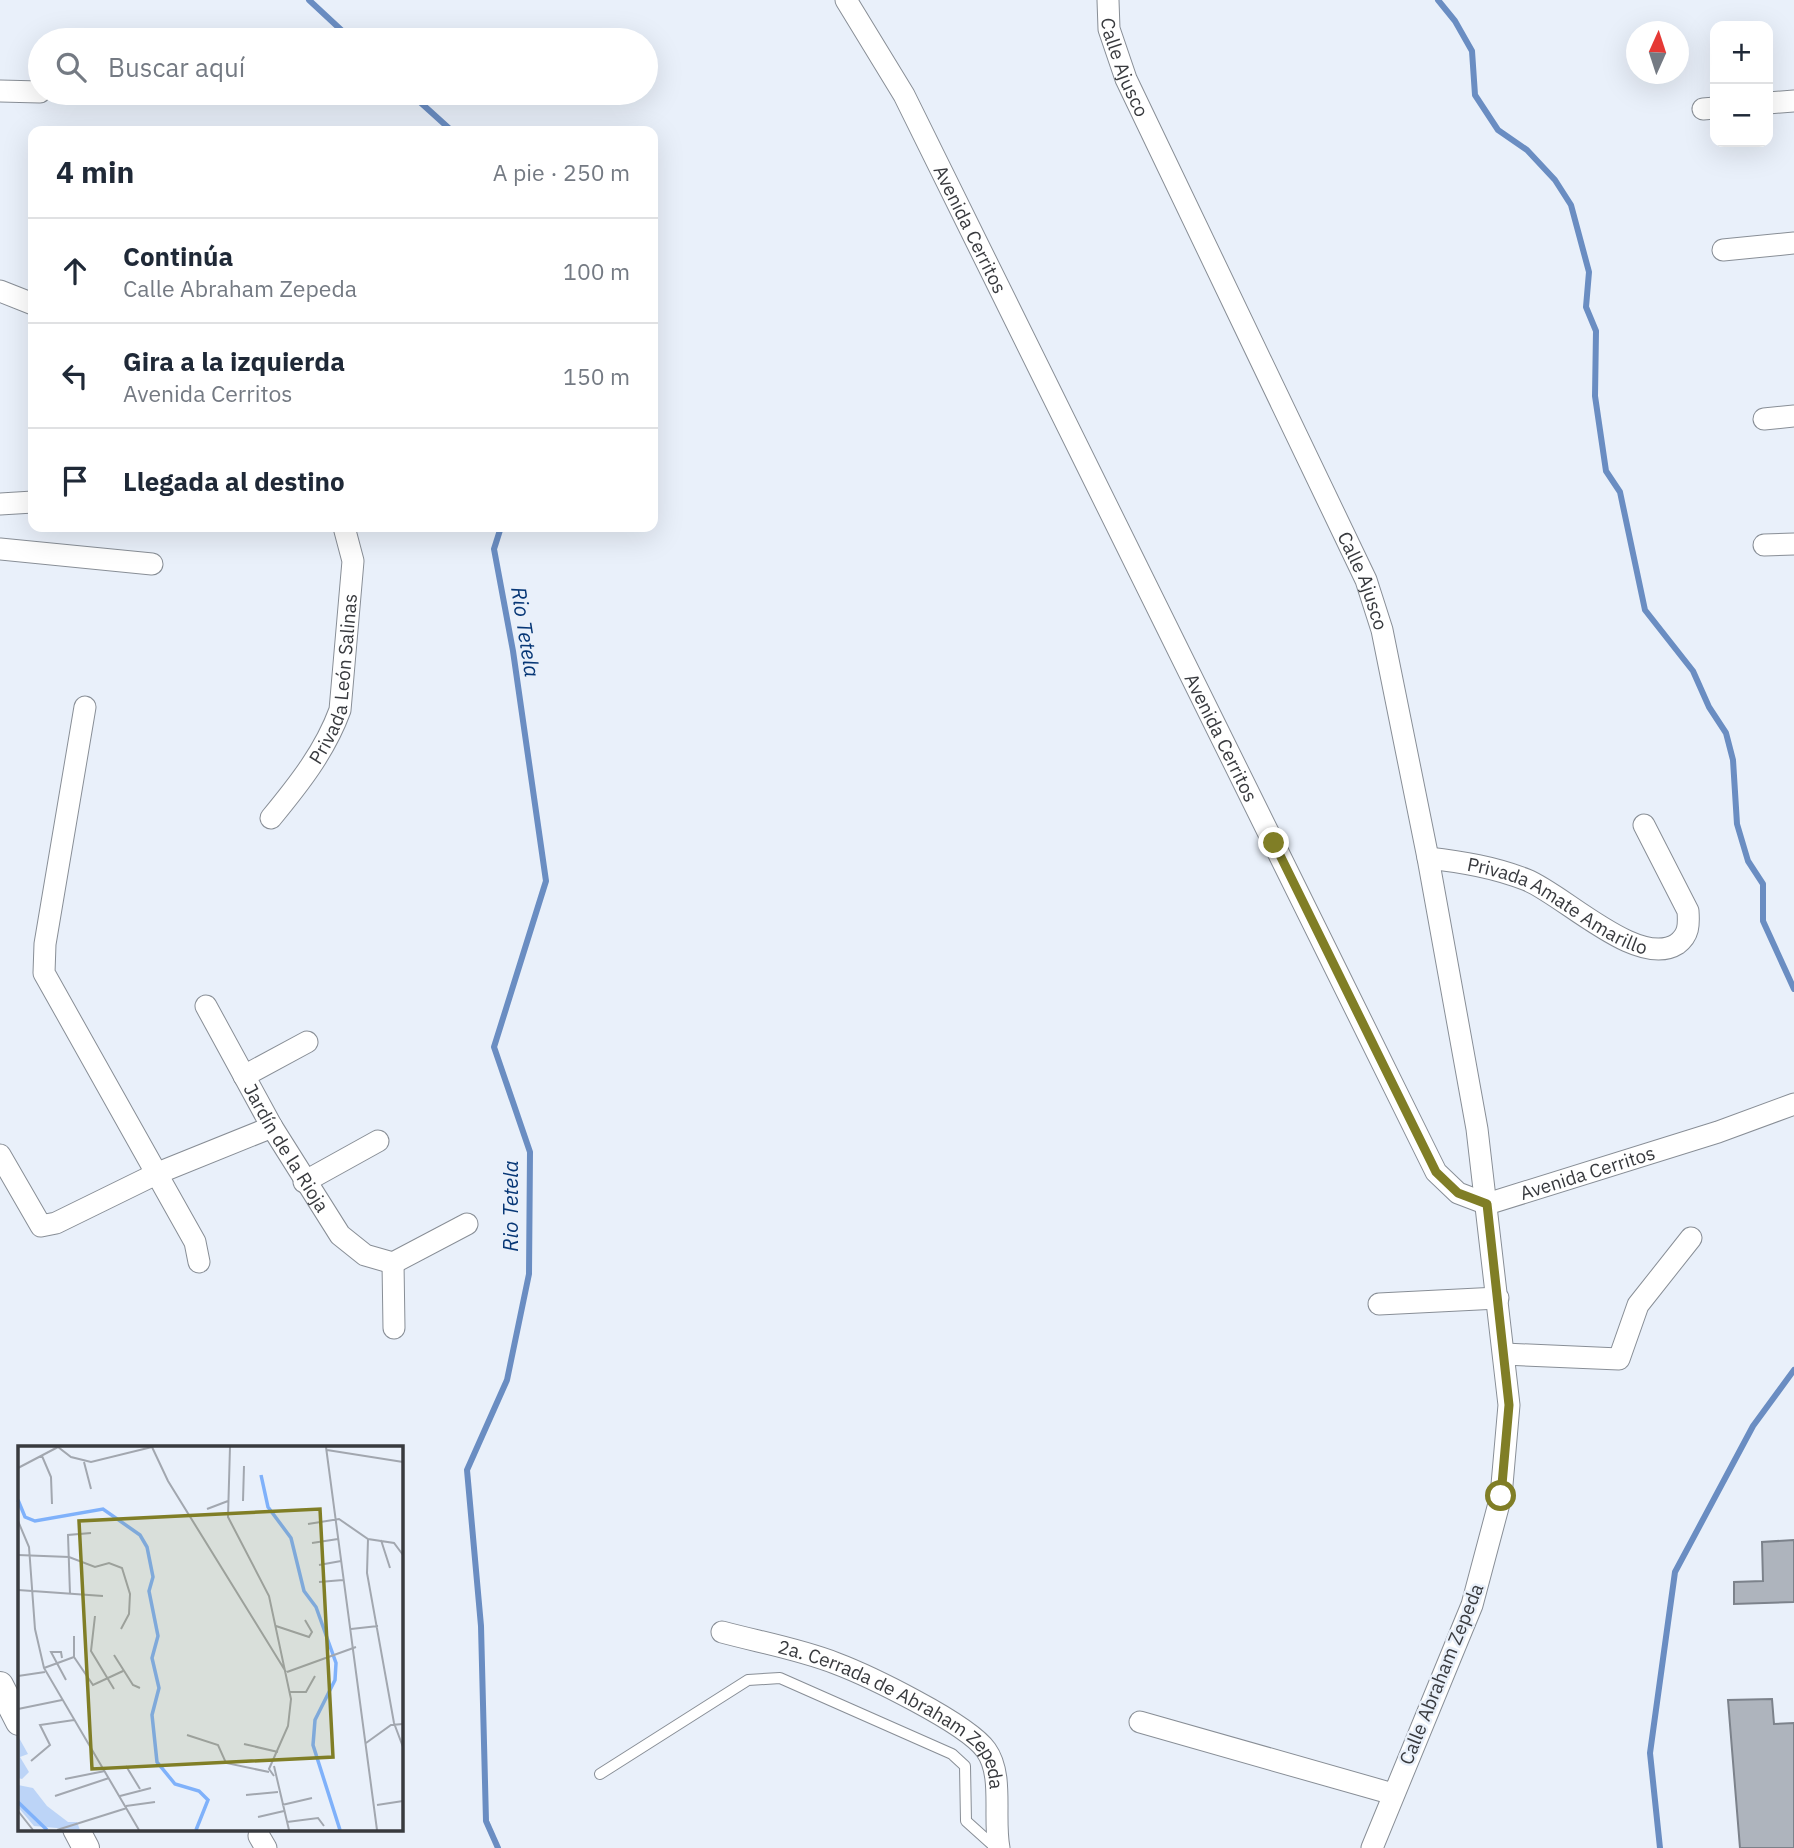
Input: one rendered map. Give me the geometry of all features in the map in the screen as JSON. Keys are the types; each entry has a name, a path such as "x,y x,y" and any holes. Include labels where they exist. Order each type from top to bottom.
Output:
{"street":[{"name":"Avenida Cerritos","path":"846,0 904,95 1436,1172 1458,1193 1487,1204 1718,1132 1792,1105"},
{"name":"Calle Ajusco","path":"1108,0 1109,29 1126,79 1366,580 1382,630 1428,858 1477,1129 1487,1204"},
{"path":"0,91 28,92"},
{"path":"1773,103 1794,101"},
{"path":"1723,250 1794,243"},
{"path":"0,291 28,302"},
{"path":"1764,419 1794,416"},
{"path":"0,504 28,502"},
{"name":"Privada León Salinas","path":"271,818 314,763 333,731 340,710 353,561 345,532"},
{"path":"1764,545 1794,544"},
{"path":"0,549 152,564"},
{"path":"85,707 45,944 44,973 158,1173 195,1242 199,1262"},
{"name":"Privada Amate Amarillo","path":"1428,858 1482,865 1529,880 1595,923 1638,945 1651,950 1668,949 1685,938 1689,925 1688,911 1644,825"},
{"name":"Jardín de la Rioja","path":"206,1006 304,1182 340,1235 365,1255 393,1264"},
{"path":"244,1076 307,1042"},
{"path":"0,1155 41,1226 56,1223 158,1173 272,1127"},
{"path":"304,1182 378,1141"},
{"name":"Calle Abraham Zepeda","path":"1372,1848 1472,1605 1501,1496 1509,1405 1487,1204"},
{"path":"394,1328 393,1264 467,1224"},
{"path":"1504,1354 1619,1360 1638,1305 1691,1238"},
{"path":"1379,1304 1498,1298"},
{"name":"2a. Cerrada de Abraham Zepeda","path":"722,1632 835,1663 949,1719 986,1749 997,1776 994,1825 998,1848"},
{"path":"0,1685 18,1720"},
{"path":"1140,1722 1392,1794"},
{"path":"77,1830 86,1848"}],"lane":[{"path":"600,1774 747,1681 780,1678 952,1754 965,1766 966,1821 998,1848"}],"building":[{"path":"1794,1540 1794,1602 1734,1604 1734,1582 1763,1581 1762,1542"},
{"path":"1772,1699 1774,1724 1794,1723 1794,1848 1740,1848 1728,1700"}],"waterway":[{"name":"Rio Tetela","path":"309,0 339,28"},
{"path":"1438,0 1455,21 1472,51 1475,95 1498,130 1527,150 1555,180 1571,205 1589,272 1586,307 1596,331 1595,396 1606,471 1620,492 1645,610 1693,671 1709,707 1726,733 1733,760 1737,824 1748,861 1763,884 1763,921 1794,989"},
{"name":"Rio Tetela","path":"423,105 446,126"},
{"name":"Rio Tetela","path":"498,1848 486,1821 481,1626 467,1470 507,1380 529,1274 530,1152 494,1047 546,881 513,651 494,549 499,532"},
{"path":"1660,1848 1650,1753 1675,1572 1753,1426 1794,1370"}],"route":[{"path":"1274,843 1436,1172 1446,1185 1458,1193 1487,1204 1509,1405 1501,1496"}]}
